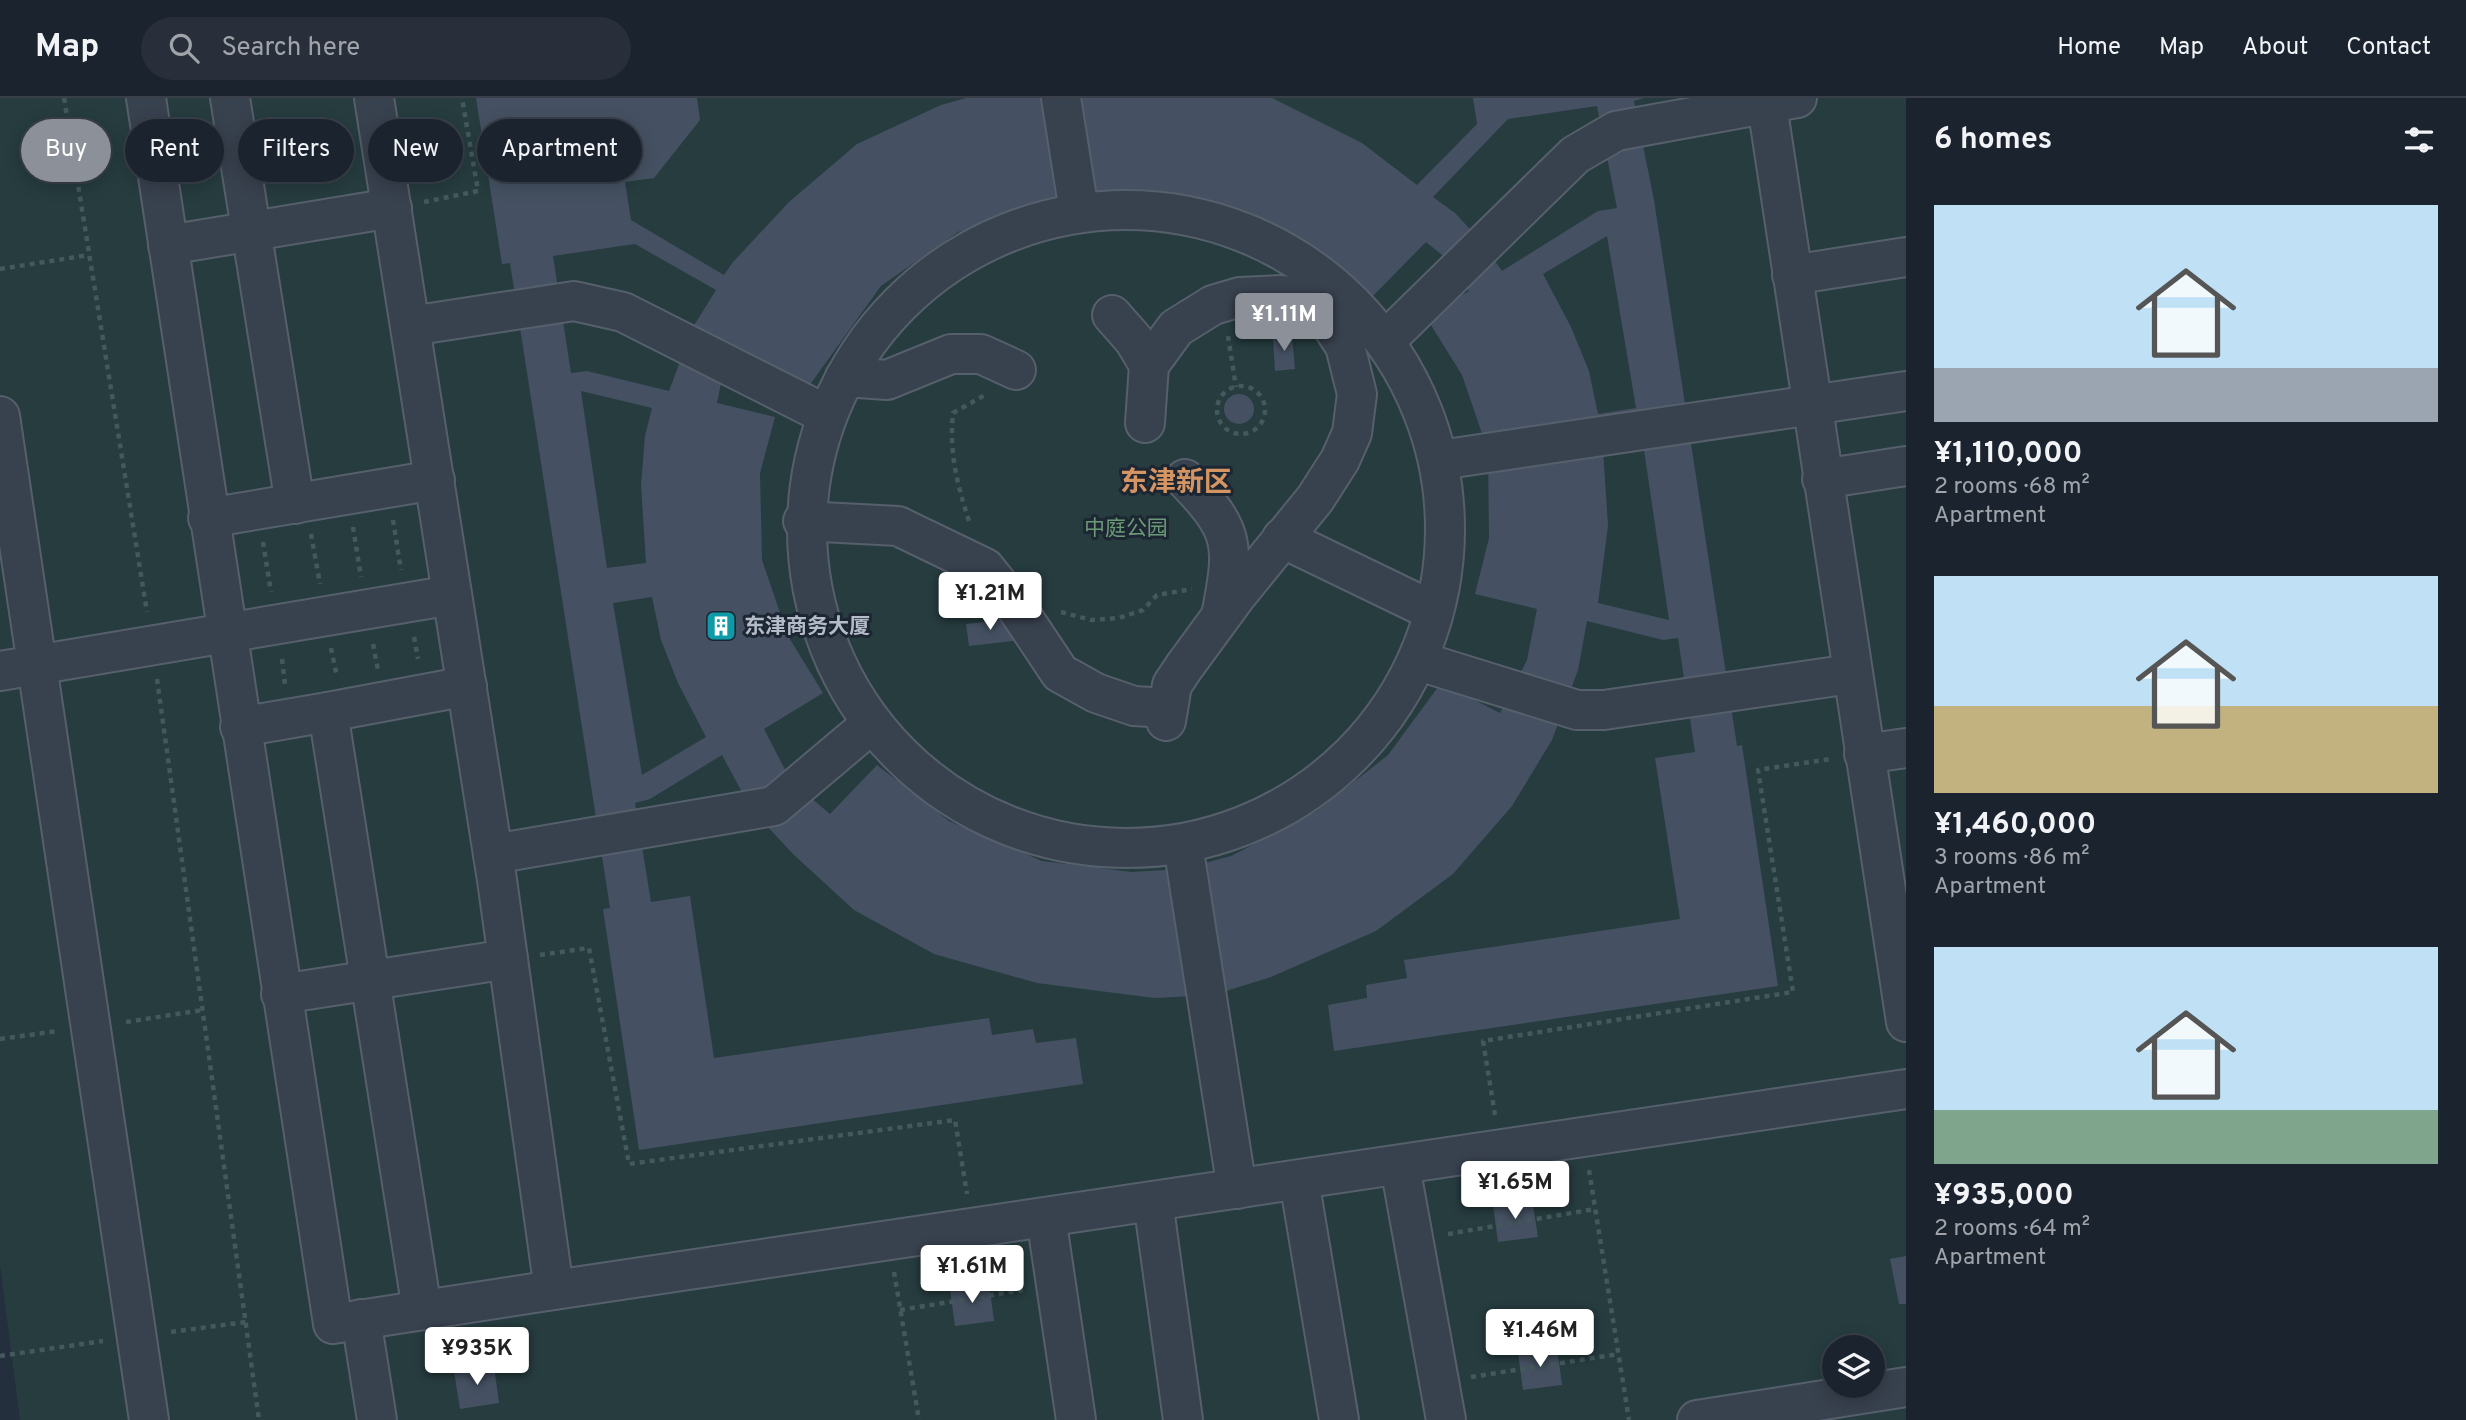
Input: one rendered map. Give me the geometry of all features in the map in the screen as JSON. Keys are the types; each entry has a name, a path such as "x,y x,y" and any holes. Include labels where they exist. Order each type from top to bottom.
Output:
{"street":[{"path":"146,98 225,633 333,1324 1906,1089"},
{"path":"230,98 295,504"},
{"path":"373,98 493,854 554,1290"},
{"path":"1061,98 1079,211"},
{"path":"1386,340 1575,155 1616,131 1776,99 1792,275 1906,1022"},
{"path":"168,245 392,208"},
{"path":"1079,211 1166,211 1250,233 1325,278 1386,340 1419,397 1440,460 1446,562 1419,661 1362,747 1281,810 1183,845 1095,849 1010,829 933,786 870,725 819,629 803,521 825,414 865,340 924,279 997,235 1079,211"},
{"path":"1792,275 1906,257"},
{"path":"803,521 898,526 985,568 1060,673 1096,693 1167,714 1172,685 1224,600 1315,499 1340,460 1352,433 1357,394 1345,346 1323,312 1283,295 1240,297 1213,305 1176,328 1149,365 1145,424"},
{"path":"411,326 574,301 623,312 825,414"},
{"path":"1112,315 1135,341 1149,365"},
{"path":"845,377 887,380 951,354 981,354 1005,382"},
{"path":"1440,460 1906,391"},
{"path":"0,416 18,668 149,1420"},
{"path":"1822,479 1906,466"},
{"path":"1185,479 1223,527 1231,560 1224,600"},
{"path":"208,519 435,480"},
{"path":"1282,538 1433,611"},
{"path":"18,668 452,594"},
{"path":"1419,661 1577,710 1604,710 1852,674"},
{"path":"240,727 467,686"},
{"path":"328,712 422,1310"},
{"path":"493,854 774,806 870,725"},
{"path":"1864,754 1906,748"},
{"path":"1183,845 1237,1189"},
{"path":"281,994 508,959"},
{"path":"1399,1166 1446,1420"},
{"path":"1299,1180 1339,1420"},
{"path":"1153,1201 1183,1420"},
{"path":"1046,1217 1076,1420"},
{"path":"361,1320 377,1420"},
{"path":"1696,1420 1906,1387"}],"path":[{"path":"64,98 152,645 259,1420"},
{"path":"392,208 478,191 462,98"},
{"path":"0,269 89,255"},
{"path":"1223,302 1236,387"},
{"path":"985,568 955,478 950,439 953,413 1005,382"},
{"path":"1244,386 1258,394 1265,409 1261,424 1247,433 1231,432 1217,415 1223,394 1236,387 1244,386"},
{"path":"1022,618 1066,611 1091,620 1119,618 1143,610 1157,594 1224,600"},
{"path":"1501,1150 1483,1041 1793,992 1758,770 1864,754"},
{"path":"508,959 589,948 629,1164 955,1120 972,1228"},
{"path":"1584,1138 1629,1420"},
{"path":"1413,1240 1595,1209"},
{"path":"888,1240 919,1420"},
{"path":"900,1310 1056,1285"},
{"path":"1439,1382 1619,1354"}],"green space":[{"name":"中庭公园","path":"0,98 1906,98 1906,1420 20,1420 0,1265"}],"building":[{"name":"东津商务大厦","path":"476,98 697,98 700,120 654,178 642,180 642,119 479,119"},
{"name":"东津商务大厦","path":"966,98 1272,98 1362,143 1417,185 1477,124 1473,98 1644,98 1634,101 1654,200 1737,746 1742,745 1778,986 1334,1051 1328,1005 1367,998 1366,985 1407,978 1404,960 1680,919 1655,758 1695,752 1678,638 1663,640 1587,621 1578,670 1552,740 1512,806 1453,874 1376,931 1271,977 1213,995 1154,998 1037,983 934,954 854,910 793,854 751,809 722,755 650,799 635,803 651,902 690,896 714,1058 989,1018 992,1035 1033,1029 1036,1043 1076,1038 1083,1084 639,1150 603,909 610,908 510,263 502,264 489,182 625,182 631,220 724,275 789,202 857,144 941,105","holes":["1597,106 1617,208 1598,211 1502,271 1480,240 1455,213 1433,197 1508,119","1068,198 1183,200 1274,230 1367,302 1426,242 1452,263 1469,291 1426,317 1462,375 1488,451 1489,538 1475,594 1537,609 1527,660 1500,713 1441,683 1388,755 1317,811 1231,856 1182,869 1132,872 1042,861 949,821 877,765 830,814 791,781 764,729 823,693 788,636 762,560 760,473 775,417 717,403 723,373 809,386 881,286 958,232","1607,236 1636,408 1598,414 1589,371 1571,327 1543,274","635,244 716,290 693,327 669,391 587,371 571,373 553,256","581,391 652,408 645,436 641,485 646,563 607,568","1643,443 1669,620 1598,603 1608,526 1603,449","652,597 661,640 678,683 706,737 642,775 613,603"]},
{"path":"1292,336 1295,369 1275,371 1273,337"},
{"path":"1239,394 1250,398 1254,409 1250,420 1239,424 1228,420 1224,409 1228,398"},
{"path":"1011,619 1013,641 969,646 966,624"},
{"path":"1532,1199 1538,1237 1498,1242 1493,1205"},
{"path":"1906,1256 1906,1304 1899,1304 1890,1259"},
{"path":"989,1283 994,1321 955,1326 950,1289"},
{"path":"1557,1347 1562,1385 1523,1390 1518,1353"},
{"path":"494,1366 499,1403 460,1409 454,1371"}],"place":[{"name":"东津商务大厦","path":"721,626"}],"district":[{"name":"东津新区","path":"1176,481"}]}
